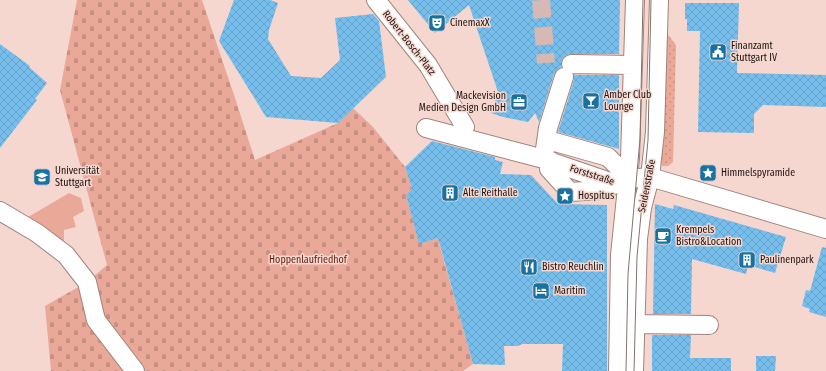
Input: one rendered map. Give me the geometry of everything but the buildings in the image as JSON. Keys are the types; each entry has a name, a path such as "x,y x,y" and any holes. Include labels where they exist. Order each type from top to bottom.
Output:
{"street":[{"name":"Robert-Bosch-Platz","path":"376,0 428,64 465,127"},
{"path":"635,5 658,6"},
{"name":"Seidenstraße","path":"614,361 620,255 622,182 631,148 632,65 635,5"},
{"name":"Seidenstraße","path":"634,371 638,239 642,208 650,177 656,132 658,6"},
{"path":"426,128 548,160 548,128 567,70 632,65"},
{"path":"555,142 608,157 618,167 622,182"},
{"name":"Forststraße","path":"548,160 548,169 570,192 601,190 622,182 650,177 826,229"},
{"path":"0,210 36,233 66,255 87,282 96,320 135,371"},
{"path":"635,324 709,325"}],"green space":[{"name":"Hoppenlaufriedhof","path":"77,0 202,0 255,160 338,123 353,108 373,127 405,167 412,189 406,195 419,243 439,238 441,242 439,243 473,364 463,371 51,371 45,306 87,282 107,265 60,90"},
{"path":"662,27 676,45 673,162 668,166 663,166 657,161"},
{"path":"69,193 81,198 84,211 73,217 76,227 64,230 64,248 23,220"}],"tunnel":[{"path":"541,0 546,63"}],"tram line":[{"path":"626,371 628,274 640,139 643,0"},
{"path":"634,371 637,257 648,140 651,0"}],"place":[{"name":"CinemaxX","path":"437,23"},
{"name":"Finanzamt Stuttgart IV","path":"718,52"},
{"name":"Amber Club Lounge","path":"591,101"},
{"name":"Mackevision Medien Design GmbH","path":"519,102"},
{"name":"Himmelspyramide","path":"708,173"},
{"name":"Universität Stuttgart","path":"42,177"},
{"name":"Alte Reithalle","path":"450,193"},
{"name":"Hospitus","path":"565,196"},
{"name":"Krempels Bistro&Location","path":"663,236"},
{"name":"Paulinenpark","path":"747,260"},
{"name":"Bistro Reuchlin","path":"529,267"},
{"name":"Maritim","path":"541,291"}]}
